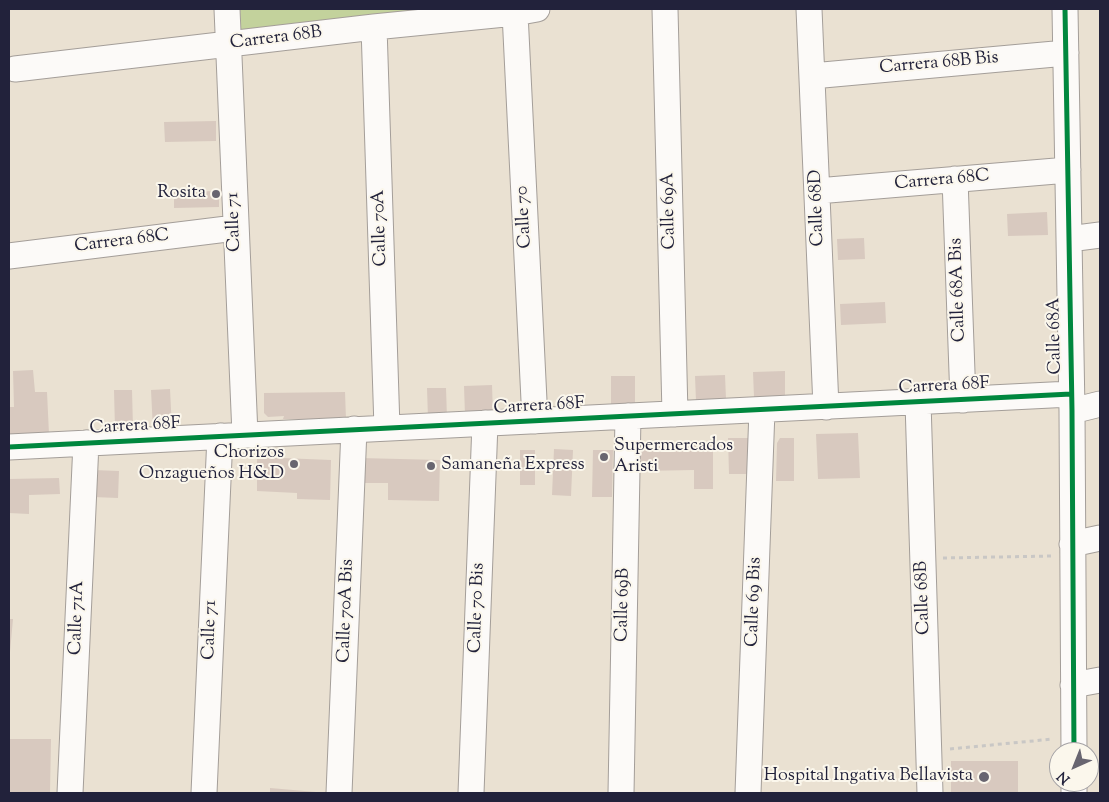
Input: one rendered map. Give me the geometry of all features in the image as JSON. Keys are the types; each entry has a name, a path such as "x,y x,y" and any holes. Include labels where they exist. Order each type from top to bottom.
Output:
{"street":[{"name":"Calle 71","path":"227,9 245,435"},
{"name":"Calle 69A","path":"665,9 675,414"},
{"name":"Calle 68D","path":"809,9 826,407"},
{"name":"Calle 68A","path":"1065,9 1074,742"},
{"name":"Carrera 68B","path":"15,69 526,11"},
{"name":"Calle 70","path":"526,11 535,421"},
{"name":"Calle 70A","path":"374,27 388,428"},
{"name":"Carrera 68B Bis","path":"812,76 1066,53"},
{"name":"Carrera 68C","path":"817,191 1068,170"},
{"name":"Calle 68A Bis","path":"955,180 963,400"},
{"name":"Carrera 68C","path":"9,256 235,228"},
{"path":"1069,239 1100,235"},
{"name":"Carrera 68F","path":"9,446 963,400 1100,404"},
{"name":"Calle 68B","path":"918,402 930,793"},
{"name":"Calle 69 Bis","path":"748,793 762,410"},
{"name":"Calle 69B","path":"622,793 628,416"},
{"name":"Calle 70 Bis","path":"471,793 485,423"},
{"name":"Calle 70A Bis","path":"339,793 354,429"},
{"name":"Calle 71","path":"204,793 220,436"},
{"name":"Calle 71A","path":"70,793 86,443"},
{"path":"1072,550 1100,538"},
{"path":"1073,685 1100,680"}],"path":[{"path":"923,558 1072,550"},
{"path":"929,750 1049,745"}],"green space":[{"path":"240,9 497,9 241,32"}],"building":[{"path":"216,121 216,141 165,142 164,122"},
{"path":"219,191 219,207 174,208 174,192"},
{"path":"1047,212 1048,235 1008,236 1007,214"},
{"path":"864,238 865,259 838,260 837,239"},
{"path":"885,302 886,323 841,325 840,304"},
{"path":"33,370 35,392 47,392 49,434 9,436 9,407 14,407 13,371"},
{"path":"785,371 785,397 754,397 753,372"},
{"path":"725,375 726,399 696,401 695,376"},
{"path":"611,376 635,376 635,403 611,404"},
{"path":"492,385 493,414 465,415 464,386"},
{"path":"427,388 446,388 447,418 428,418"},
{"path":"170,389 172,429 153,430 151,390"},
{"path":"114,390 132,390 133,428 115,429"},
{"path":"345,392 346,419 283,419 284,416 268,417 264,413 264,393"},
{"path":"858,433 860,478 818,479 816,434"},
{"path":"728,438 749,438 750,474 729,474"},
{"path":"780,438 794,438 794,481 776,481 777,443"},
{"path":"648,445 713,445 713,489 694,489 694,470 641,471 640,451"},
{"path":"554,449 573,450 571,496 552,495"},
{"path":"520,450 535,450 535,485 520,485"},
{"path":"593,450 613,450 612,497 592,497"},
{"path":"257,457 331,460 330,500 297,499 297,493 257,491"},
{"path":"360,458 440,460 439,501 388,500 388,483 360,483"},
{"path":"93,470 119,471 118,498 93,497"},
{"path":"59,478 60,494 29,495 29,514 9,513 9,479"},
{"path":"9,619 13,619 10,652 9,652"},
{"path":"9,739 51,739 50,793 9,793"},
{"name":"Hospital Ingativa Bellavista","path":"951,761 1018,761 1018,793 951,793"},
{"path":"270,788 316,792 316,793 270,793"}],"cycle path":[{"path":"1065,9 1072,411 1074,742"},
{"path":"9,447 1071,394"}],"place":[{"name":"Rosita","path":"216,194"},
{"name":"Supermercados Aristi","path":"604,457"},
{"name":"Chorizos Onzagueños H&D","path":"294,464"},
{"name":"Samaneña Express","path":"431,466"},
{"name":"Hospital Ingativa Bellavista","path":"984,777"}]}
